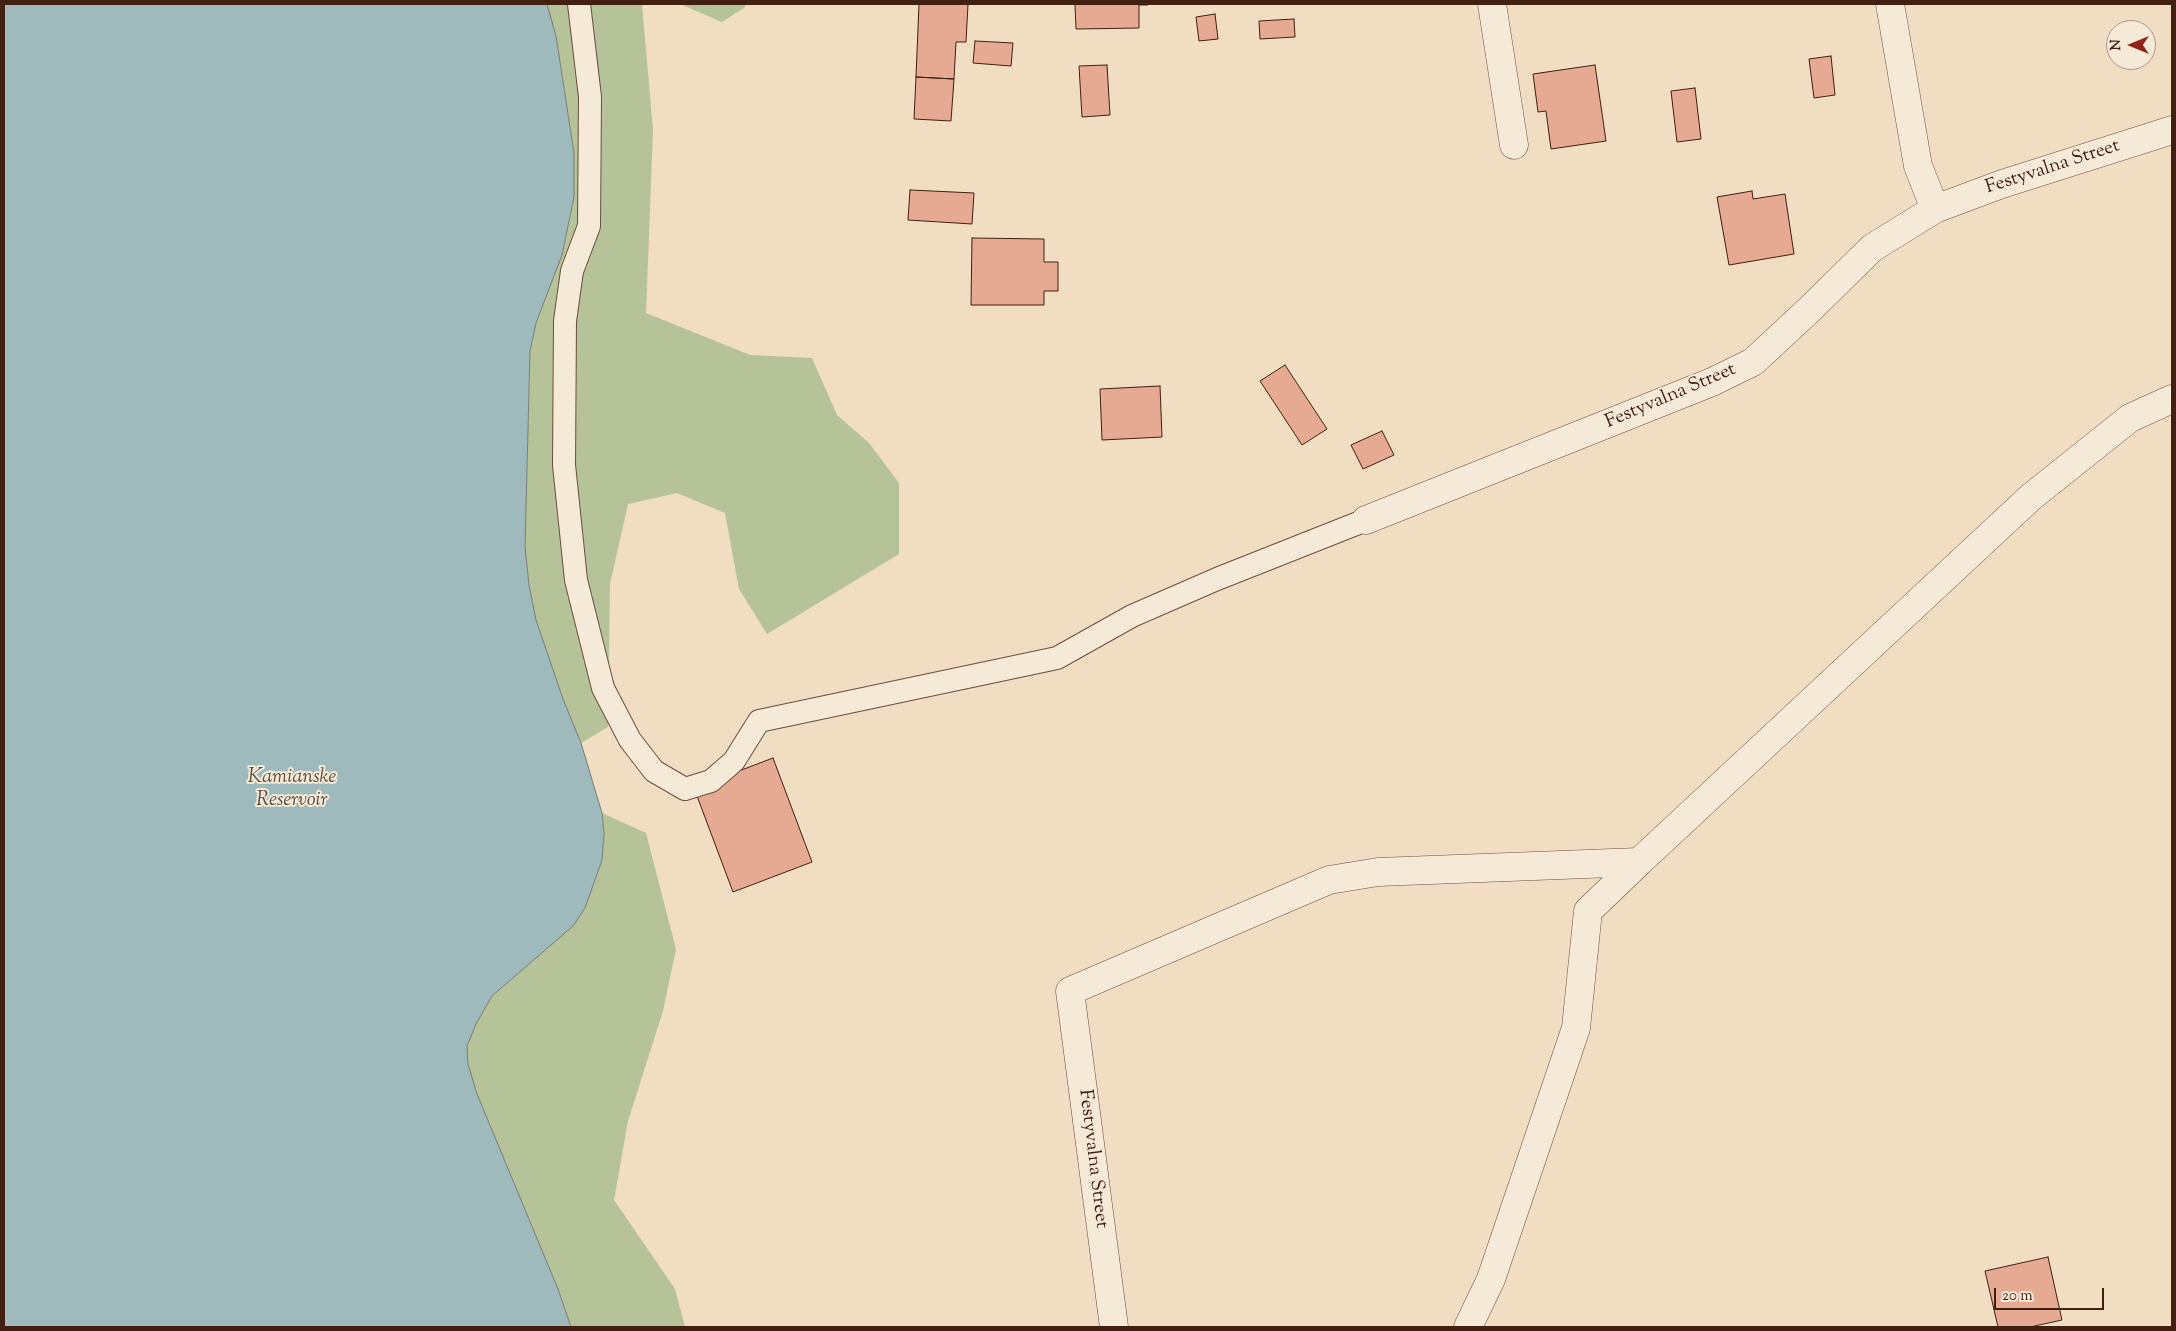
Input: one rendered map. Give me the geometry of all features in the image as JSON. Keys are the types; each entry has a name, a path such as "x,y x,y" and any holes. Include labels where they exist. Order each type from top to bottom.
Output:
{"street":[{"path":"1492,4 1514,145"},
{"path":"1890,4 1918,166 1935,208"},
{"name":"Festyvalna Street","path":"1366,520 1712,382 1753,362 1872,248 1935,208 2002,184 2172,130"},
{"path":"1468,1327 1490,1279 1576,1028 1588,911 2031,497 2130,418 2172,399"},
{"name":"Festyvalna Street","path":"1114,1327 1070,991 1329,880 1378,872 1639,862"}],"lane":[{"path":"579,4 590,97 589,226 572,271 565,321 564,465 576,580 603,688 630,740 654,771 685,789 711,781 734,761 759,720 1057,658 1132,616 1217,579 1366,520"}],"green space":[{"path":"547,4 644,4 642,5 653,130 646,313 750,355 812,358 837,415 869,443 899,483 899,554 767,634 739,589 725,513 677,493 628,504 610,584 608,727 581,743 563,699 536,620 529,585 525,547 530,351 536,323 562,255 574,197 574,153 556,36"},
{"path":"680,4 746,4 744,8 722,22"},
{"path":"602,813 646,833 676,949 663,1011 628,1121 614,1200 675,1289 685,1327 571,1327 558,1289 477,1094 468,1064 467,1046 476,1024 492,996 573,926 585,908 602,860 604,834"}],"water":[{"name":"Kamianske Reservoir","path":"4,4 547,4 556,36 574,153 574,197 562,255 536,323 530,351 525,547 529,585 536,620 563,699 581,743 602,813 604,834 602,860 585,908 573,926 492,996 476,1024 467,1046 468,1064 477,1094 558,1289 571,1327 4,1327"}],"building":[{"path":"919,4 968,4 966,42 956,42 954,79 916,77"},
{"path":"1075,4 1148,5 1139,5 1139,28 1076,29"},
{"path":"1215,14 1218,39 1199,41 1196,17"},
{"path":"1294,19 1295,37 1260,39 1259,21"},
{"path":"975,41 1013,43 1011,66 973,63"},
{"path":"1831,56 1835,95 1814,98 1809,59"},
{"path":"1107,65 1110,115 1082,117 1079,66"},
{"path":"1595,65 1606,141 1551,149 1546,111 1538,112 1533,74"},
{"path":"916,77 954,79 951,121 914,119"},
{"path":"1695,88 1701,139 1677,142 1671,91"},
{"path":"910,190 974,193 972,224 908,220"},
{"path":"1752,191 1753,199 1785,194 1794,254 1729,265 1717,197"},
{"path":"972,238 1044,239 1044,262 1058,262 1058,291 1044,291 1044,305 971,305"},
{"path":"1285,365 1327,429 1302,445 1260,381"},
{"path":"1160,386 1162,437 1102,440 1100,389"},
{"path":"1382,431 1394,455 1363,469 1351,445"},
{"path":"773,758 812,862 733,892 694,788"},
{"path":"2048,1257 2062,1320 2030,1327 1998,1327 1985,1271"}]}
